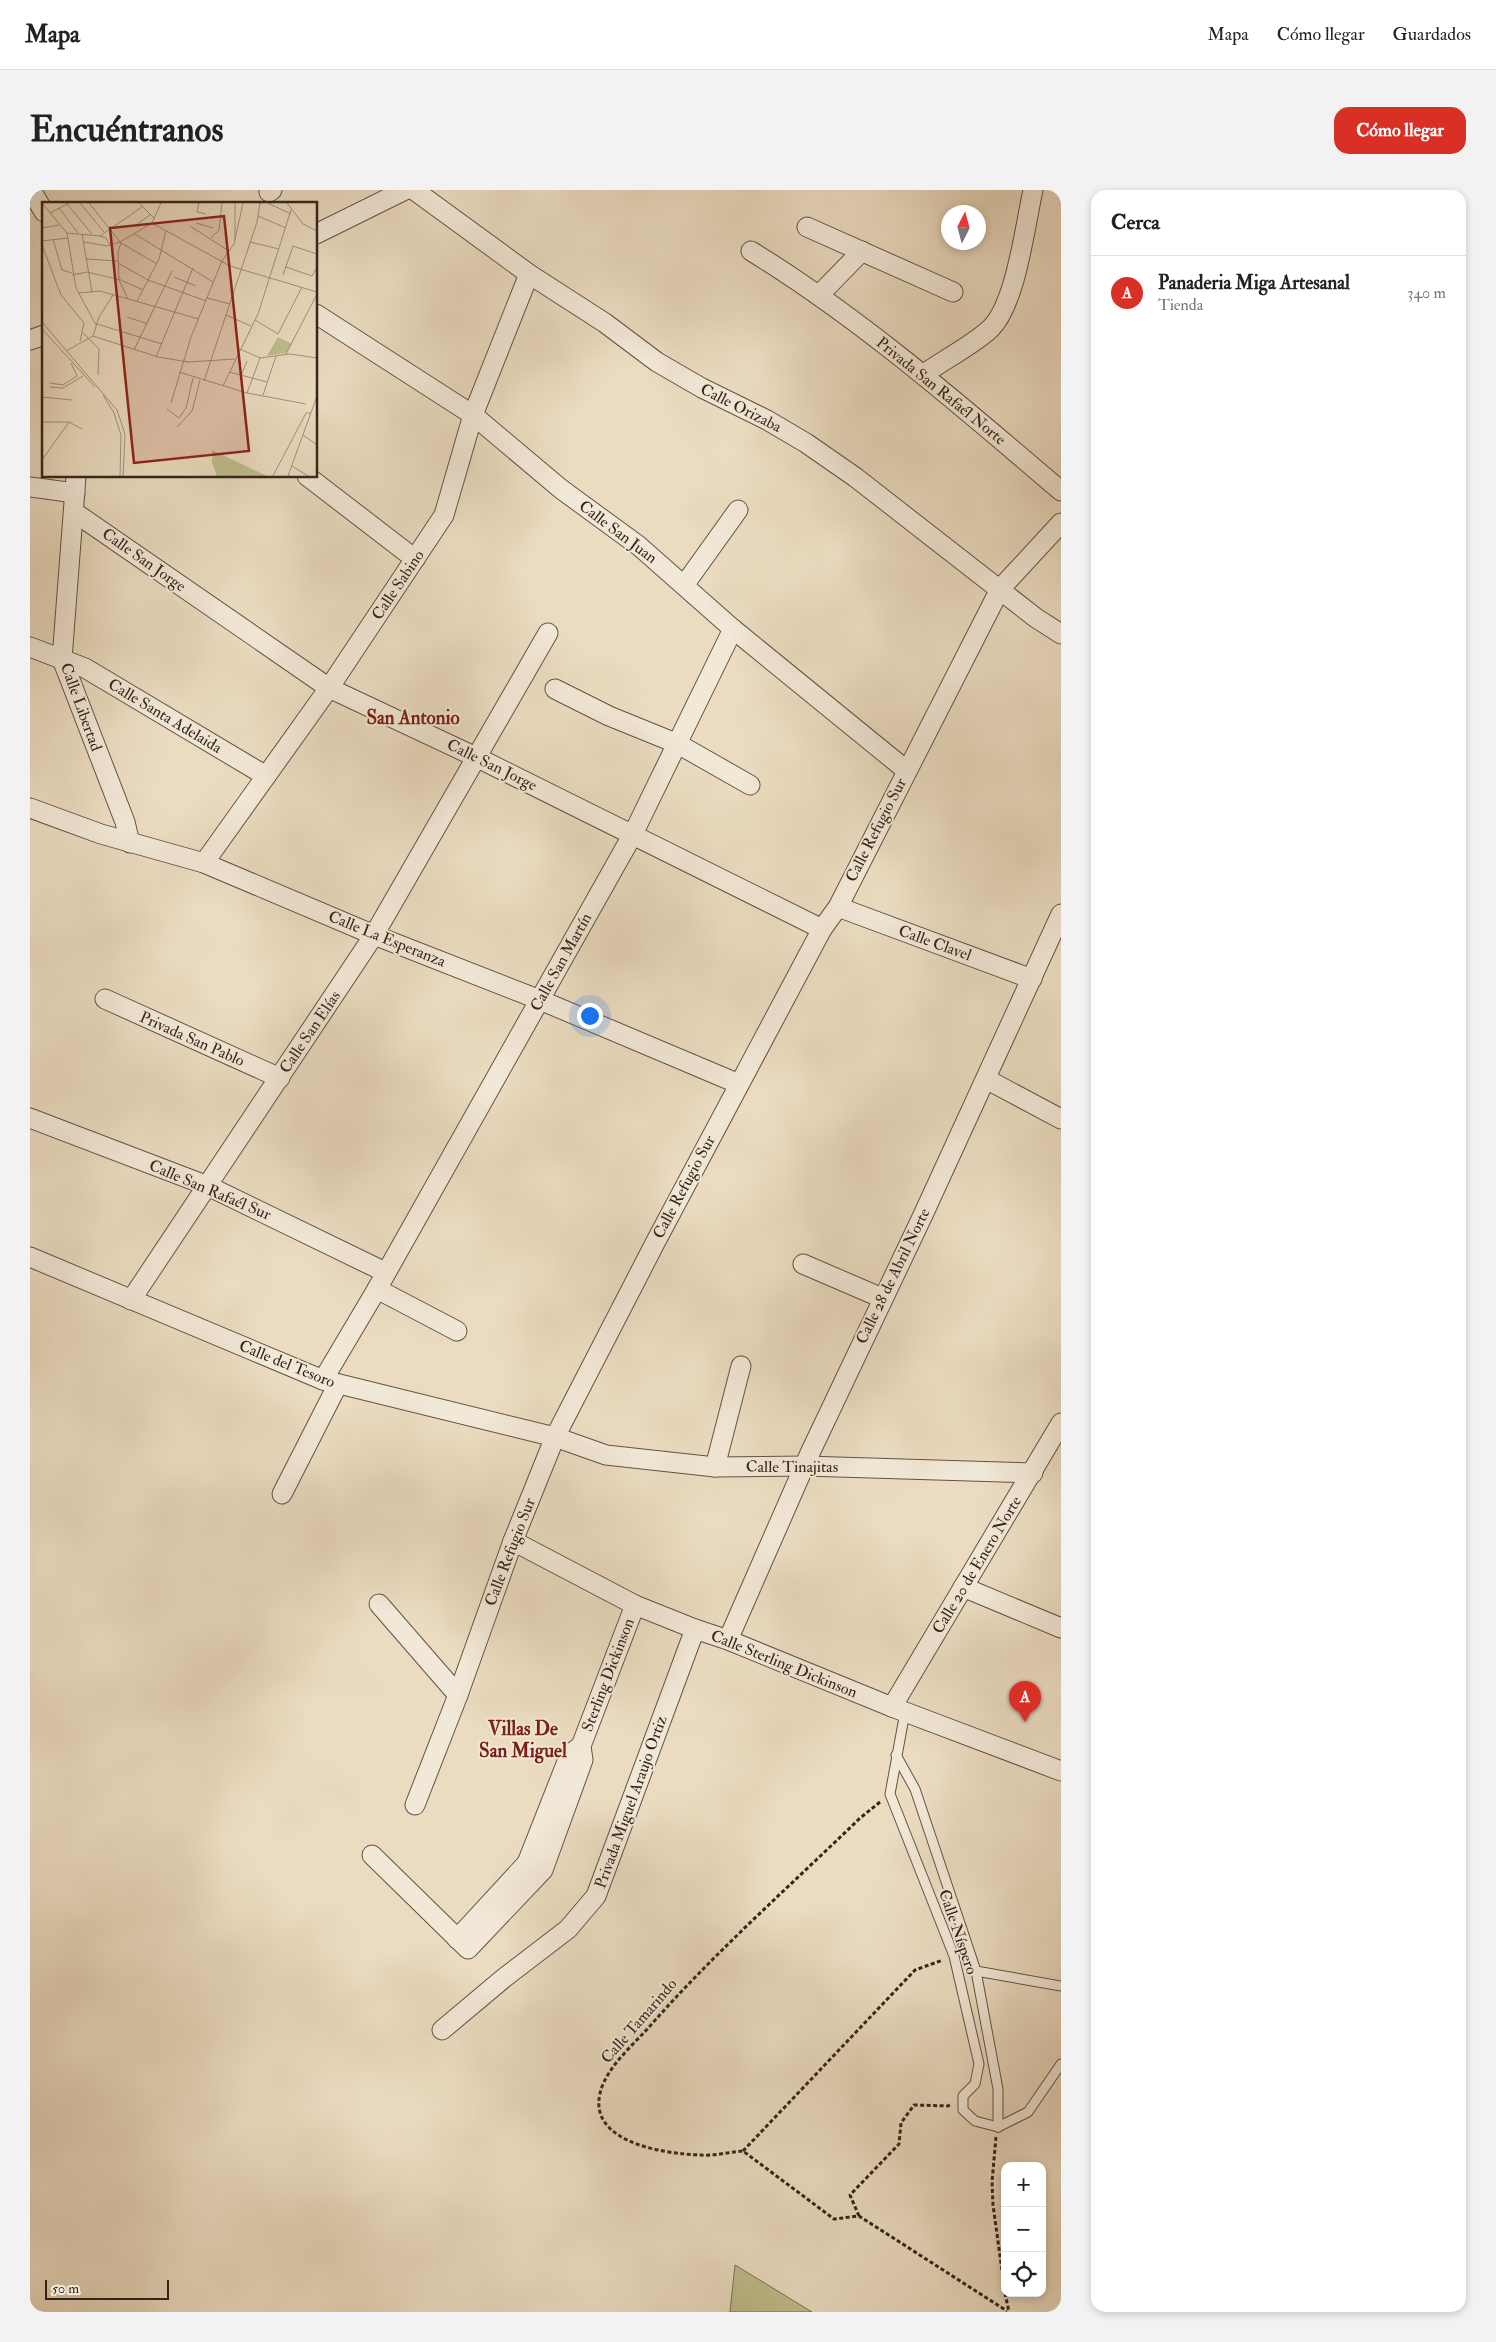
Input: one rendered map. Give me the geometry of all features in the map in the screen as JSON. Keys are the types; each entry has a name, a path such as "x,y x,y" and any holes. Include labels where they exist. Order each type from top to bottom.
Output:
{"street":[{"path":"31,190 42,209"},
{"path":"318,233 404,190"},
{"name":"Calle Orizaba","path":"414,190 530,274 605,323 657,362 702,388 767,420 806,443 855,477 1036,618 1061,634"},
{"path":"924,374 990,328 1004,308 1014,278 1033,190"},
{"path":"807,227 953,292"},
{"path":"819,296 862,251"},
{"name":"Privada San Rafaél Norte","path":"750,252 819,296 924,374 1061,491"},
{"name":"Calle Sabino","path":"204,863 329,688 444,515 473,415 530,274"},
{"name":"Calle San Juan","path":"318,315 473,415 561,489 639,546 685,584 733,629 906,770"},
{"path":"30,340 42,336"},
{"path":"310,478 415,559"},
{"path":"30,487 75,494"},
{"name":"Calle Libertad","path":"75,494 62,659 125,822 130,843"},
{"name":"Calle San Jorge","path":"75,494 329,688 478,758 822,929"},
{"path":"685,584 738,510"},
{"name":"Calle Refugio Sur","path":"415,1805 458,1695 513,1541 555,1437 739,1084 822,929 838,907 906,770 1000,589 1061,523"},
{"name":"Calle San Martín","path":"282,1494 330,1382 385,1272 633,834 733,629"},
{"name":"Calle San Elías","path":"131,1300 374,935 478,758 548,633"},
{"name":"Calle Santa Adelaida","path":"30,647 84,668 266,776"},
{"path":"556,689 609,716 678,744 750,785"},
{"name":"Calle La Esperanza","path":"30,808 69,824 204,863 374,935 540,1000 739,1084"},
{"name":"Calle Clavel","path":"838,907 1032,979"},
{"name":"Calle 28 de Abril Norte","path":"728,1640 882,1298 986,1079 1061,914"},
{"name":"Privada San Pablo","path":"105,999 280,1078"},
{"path":"986,1079 1061,1119"},
{"name":"Calle San Rafaél Sur","path":"30,1118 208,1186 385,1272"},
{"name":"Calle del Tesoro","path":"30,1258 330,1382 555,1437"},
{"path":"803,1264 882,1298"},
{"path":"377,1289 457,1330"},
{"path":"715,1468 741,1366"},
{"name":"Calle 20 de Enero Norte","path":"898,1710 963,1587 1033,1473 1061,1423"},
{"name":"Calle Tinajitas","path":"555,1437 606,1455 715,1468 805,1466 1033,1473"},
{"name":"Calle Sterling Dickinson","path":"513,1541 635,1605 695,1630 728,1640 898,1710 1061,1771"},
{"path":"963,1587 1061,1628"},
{"path":"379,1604 458,1695"},
{"name":"Sterling Dickinson","path":"372,1855 468,1949 535,1867 635,1605"},
{"name":"Privada Miguel Araujo Ortiz","path":"442,2030 504,1978 568,1929 596,1896 695,1630"}],"lane":[{"path":"890,1794 896,1755 898,1710"},
{"name":"Calle Níspero","path":"896,1755 915,1789 976,1971 998,2089 998,2127"},
{"name":"Calle Níspero","path":"890,1794 954,1956 978,2064 975,2084 963,2096"},
{"path":"976,1971 1061,1986"},
{"path":"963,2096 963,2110 975,2121 998,2127 1028,2112 1061,2064"}],"path":[{"name":"Calle Tamarindo","path":"742,2151 704,2156 681,2154 636,2144 612,2132 602,2118 599,2102 604,2082 617,2064 679,1993 859,1819 890,1794"},
{"path":"860,2216 834,2218 742,2151 915,1970 954,1956"},
{"path":"963,2096 948,2106 914,2105 902,2123 899,2144 850,2195 860,2216 1008,2311"},
{"path":"998,2127 992,2182 993,2205 1001,2264"},
{"path":"1006,2297 1008,2311"}],"shaded area":[{"path":"735,2265 812,2312 730,2312"}],"place":[{"name":"Panaderia Miga Artesanal","path":"1025,1722"}],"district":[{"name":"San Antonio","path":"413,718"},
{"name":"Villas De San Miguel","path":"523,1740"}]}
